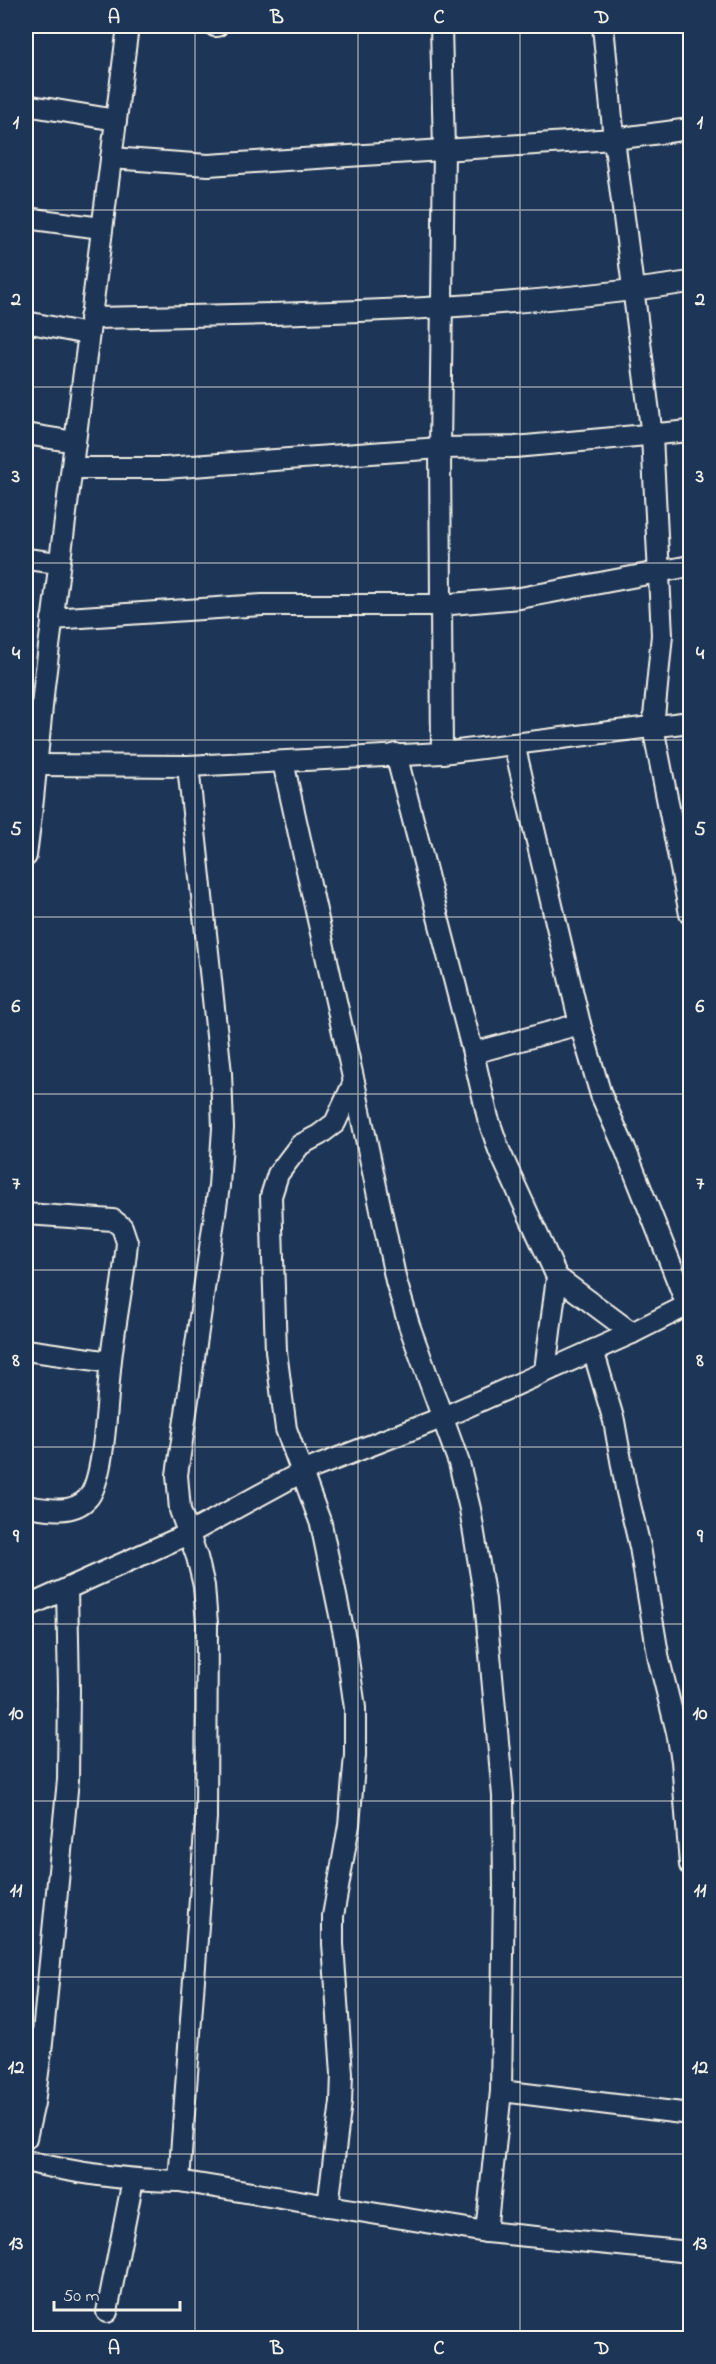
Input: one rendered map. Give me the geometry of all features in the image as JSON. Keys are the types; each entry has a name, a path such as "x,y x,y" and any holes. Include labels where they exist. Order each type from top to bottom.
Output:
{"street":[{"path":"26,856 29,799 36,765 34,686 52,619 128,26"},
{"path":"441,26 444,150 440,448 442,753"},
{"path":"603,26 614,139 651,436 662,635 653,727 690,914"},
{"path":"26,105 116,120"},
{"path":"111,158 208,165 614,139 690,129"},
{"path":"26,218 101,228"},
{"path":"26,322 88,326 267,314 441,307 633,291 690,282"},
{"path":"73,468 165,468 440,448 515,447 690,431"},
{"path":"26,434 75,442"},
{"path":"26,559 59,563"},
{"path":"52,619 262,605 441,605 520,598 690,567"},
{"path":"36,765 188,766 442,753 690,722"},
{"path":"26,1607 188,1534 302,1472 444,1417 632,1333 688,1304 602,1095 580,1024 514,744"},
{"path":"396,754 488,1118 499,1150 557,1277 632,1333"},
{"path":"283,762 396,1281 409,1325 459,1463 470,1509 485,1600 503,1796 501,2091 486,2232"},
{"path":"179,2181 206,1818 207,1624 204,1586 197,1557 180,1510 177,1475 218,1197 223,1128 221,1073 188,766"},
{"path":"473,1053 580,1024"},
{"path":"328,2206 341,2102 342,2074 333,1916 349,1825 356,1755 355,1708 345,1639 321,1524 286,1429 276,1351 271,1196 278,1174 300,1145 335,1123 354,1082"},
{"path":"26,1214 113,1220 122,1227 127,1242 110,1362 102,1451 91,1495 81,1504 69,1508 49,1509 26,1506"},
{"path":"545,1370 557,1277"},
{"path":"26,1350 110,1362"},
{"path":"593,1350 614,1420 626,1488 640,1547 659,1660 677,1732 684,1784 690,1865"},
{"path":"26,2138 34,2103 42,2043 68,1780 67,1589"},
{"path":"501,2091 690,2114"},
{"path":"26,2161 68,2172 133,2180 179,2181 486,2232 690,2252"},
{"path":"107,2312 133,2180"}]}
